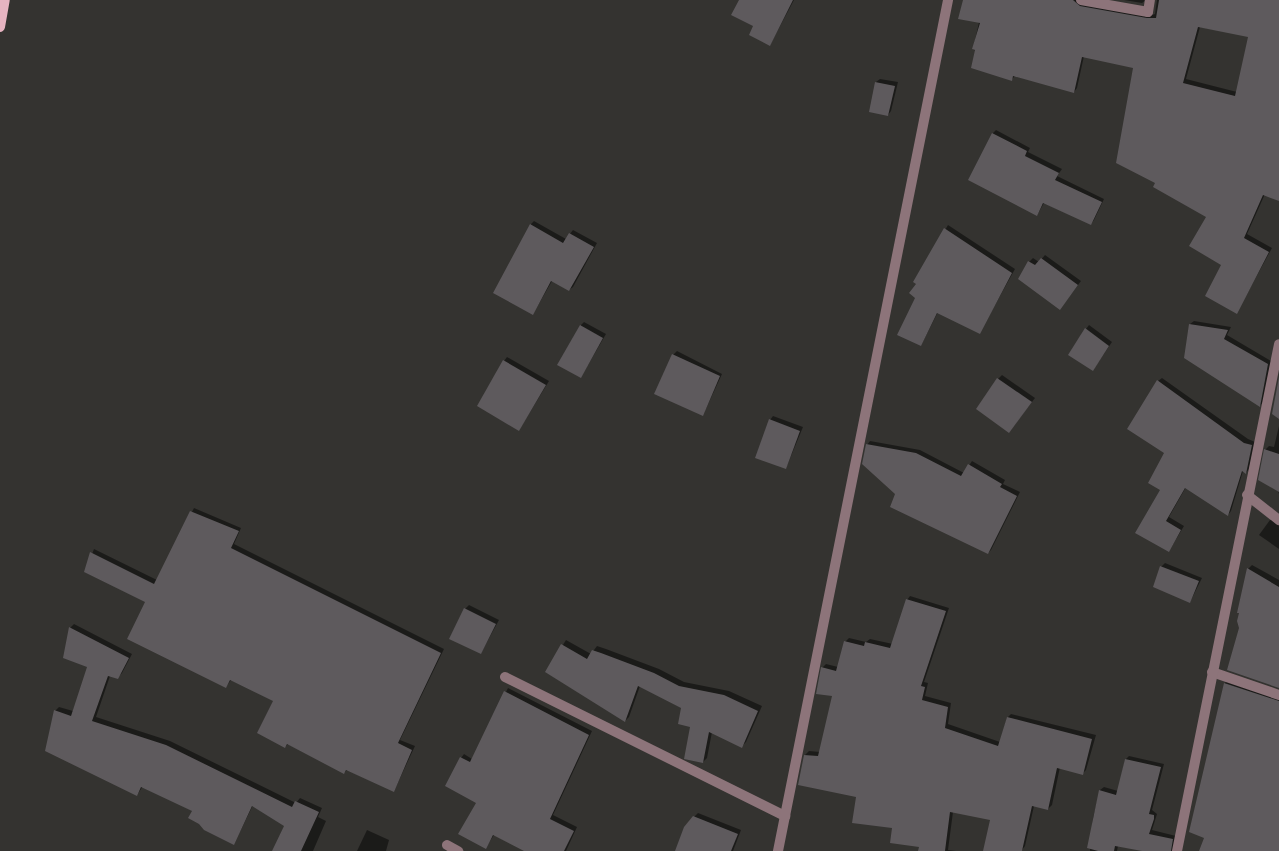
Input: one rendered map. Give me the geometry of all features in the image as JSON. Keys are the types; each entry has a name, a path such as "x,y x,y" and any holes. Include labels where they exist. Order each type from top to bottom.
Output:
{"main road":[{"path":"0,27 5,0"}],"street":[{"path":"778,851 948,0"},
{"path":"1081,0 1148,12 1150,0"},
{"path":"1177,851 1279,344"},
{"path":"1248,495 1279,520"},
{"path":"1212,672 1279,694"},
{"path":"505,677 785,816"},
{"path":"447,845 458,851"}],"building":[{"path":"739,0 793,0 770,46 749,35 753,26 731,15"},
{"path":"963,0 1073,0 1080,6 1147,18 1156,18 1159,0 1279,0 1279,201 1263,195 1244,238 1269,252 1237,314 1205,296 1221,265 1189,246 1206,217 1153,187 1155,183 1116,163 1133,68 1082,57 1074,93 1013,76 1012,81 971,68 975,50 972,49 980,23 958,19","holes":["1198,27 1248,37 1235,96 1183,83"]},
{"path":"875,82 895,86 888,116 869,112"},
{"path":"992,133 1027,151 1025,156 1059,173 1055,180 1102,202 1091,225 1043,203 1037,216 968,180"},
{"path":"530,224 563,243 569,233 594,247 569,291 551,281 533,315 493,293"},
{"path":"944,228 1012,273 980,334 937,313 921,346 897,335 915,298 909,293 916,284 913,282"},
{"path":"1041,258 1078,285 1060,310 1018,279 1028,261 1035,265"},
{"path":"1189,324 1228,330 1224,339 1268,364 1260,407 1184,358"},
{"path":"580,325 603,338 581,378 557,365"},
{"path":"1085,328 1109,346 1093,371 1068,355"},
{"path":"672,354 720,376 703,416 654,394"},
{"path":"503,360 546,385 519,431 477,406"},
{"path":"1279,377 1279,419 1272,414"},
{"path":"997,378 1032,402 1009,433 976,409"},
{"path":"1157,380 1244,443 1252,445 1246,474 1242,471 1228,516 1185,488 1166,521 1181,530 1169,552 1135,533 1160,490 1148,483 1164,453 1127,429"},
{"path":"769,419 800,431 786,469 755,458"},
{"path":"866,444 916,453 961,476 968,464 1002,484 1000,487 1017,496 988,554 890,507 895,494 862,464"},
{"path":"1264,449 1279,454 1279,492 1258,480"},
{"path":"190,511 239,531 231,548 441,653 398,743 412,750 394,792 346,770 344,774 287,744 285,748 257,733 273,701 230,680 226,688 127,639 145,602 84,572 90,552 154,584"},
{"path":"1160,566 1199,581 1190,603 1153,587"},
{"path":"1247,568 1279,587 1279,688 1227,670 1239,628 1237,621 1239,613 1237,613"},
{"path":"906,599 946,611 921,686 925,687 922,700 948,707 945,728 998,746 1007,717 1092,739 1083,775 1057,768 1048,810 1032,806 1022,851 983,851 990,820 950,812 945,851 918,851 919,847 890,843 892,828 852,823 856,797 798,785 804,755 818,756 832,696 816,694 821,667 836,671 844,641 864,646 865,642 890,648"},
{"path":"464,608 496,624 481,654 449,639"},
{"path":"69,627 129,658 118,679 108,676 92,721 166,745 292,807 295,801 319,812 301,851 272,851 284,826 252,806 234,845 204,830 199,824 188,818 192,811 141,787 137,796 45,751 54,710 71,716 87,667 63,658"},
{"path":"561,644 587,659 592,650 654,673 679,686 724,695 758,711 742,748 709,732 703,763 684,759 690,727 678,724 681,708 638,686 625,722 545,672"},
{"path":"1224,683 1279,701 1279,851 1199,851 1204,838 1189,832"},
{"path":"504,691 589,735 550,819 574,831 564,851 524,851 493,835 486,849 458,834 476,803 445,786 460,757 470,762"},
{"path":"1125,759 1161,767 1149,814 1154,815 1154,819 1149,834 1173,839 1171,851 1142,851 1115,846 1114,851 1098,851 1087,848 1099,790 1116,795"},
{"path":"693,816 738,834 731,851 675,851 684,827"}]}
